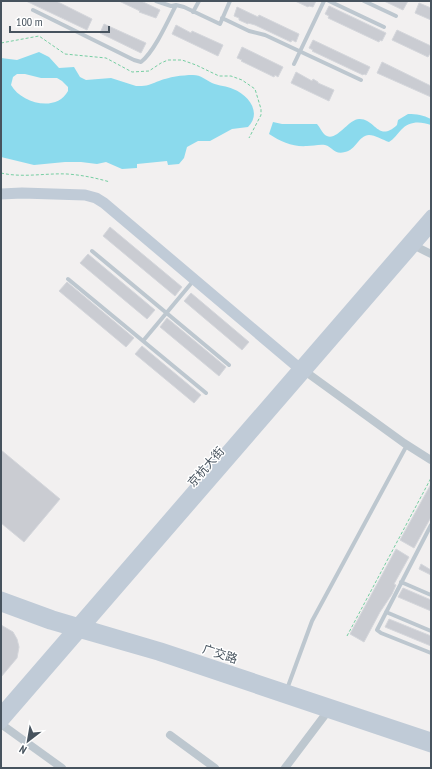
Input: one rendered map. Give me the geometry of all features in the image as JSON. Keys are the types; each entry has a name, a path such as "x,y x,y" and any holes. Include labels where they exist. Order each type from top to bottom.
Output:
{"main road":[{"path":"1,194 22,193 84,195 96,198 104,203 302,370"},
{"name":"京杭大街","path":"1,724 79,628 302,370 431,215"},
{"name":"京杭大街","path":"302,370 431,227"},
{"name":"广交路","path":"1,597 53,616 79,628 431,747"},
{"name":"广交路","path":"1,606 50,624 79,628 160,648 431,738"},
{"name":"京杭大街","path":"1,712 79,628"}],"street":[{"path":"415,246 431,254"},
{"path":"302,370 407,445 431,460"},
{"path":"285,768 328,711"},
{"path":"1,724 62,768"},
{"path":"170,735 215,768"}],"lane":[{"path":"156,1 171,6 176,5 184,7 220,24 230,1"},
{"path":"194,12 198,1"},
{"path":"294,64 324,1"},
{"path":"329,1 384,27"},
{"path":"364,1 396,16"},
{"path":"33,10 140,62 145,59 160,36 176,5"},
{"path":"222,18 249,31 265,35 361,80"},
{"path":"92,251 229,365"},
{"path":"68,279 206,393"},
{"path":"143,341 194,280"},
{"path":"287,689 312,622 407,445"},
{"path":"431,525 377,630 381,633 431,652"},
{"path":"401,582 431,595"},
{"path":"386,612 431,631"}],"path":[{"path":"1,44 39,36 65,54 106,58 132,72 149,71 164,62 178,60 196,65 219,76 231,76 242,80 255,89 261,109 260,117 248,138"},
{"path":"1,173 14,176 67,174 88,176 110,182"},
{"path":"347,636 431,478"}],"water":[{"path":"39,52 49,57 59,68 74,67 80,77 86,80 111,78 136,86 146,86 176,76 198,76 217,85 228,87 239,92 252,105 254,116 248,127 232,129 210,141 198,141 187,147 184,158 179,164 168,165 167,161 137,164 137,168 122,169 106,162 97,164 65,162 34,165 1,157 1,58 17,60","holes":["17,74 25,74 41,78 57,78 68,87 68,91 63,98 55,102 47,104 30,101 22,97 11,85 13,77"]},
{"path":"408,114 420,115 431,119 431,125 419,122 411,123 404,127 389,142 369,135 363,137 349,151 341,153 336,152 325,145 292,145 269,134 273,122 282,124 317,124 328,137 337,134 350,123 359,119 369,122 381,131 385,132 391,130 397,125 398,120"}],"building":[{"path":"26,1 56,1 92,19 87,30"},
{"path":"119,1 141,1 160,10 156,18 139,12 140,11"},
{"path":"295,1 316,1 313,7 308,7"},
{"path":"384,1 408,1 403,10"},
{"path":"419,3 431,8 431,20 415,13"},
{"path":"329,6 386,33 382,41 380,40 379,42 328,18 329,16 325,14"},
{"path":"237,7 258,17 259,15 299,34 296,42 292,40 291,42 255,25 239,20 239,18 234,16"},
{"path":"104,24 146,43 141,53 100,33"},
{"path":"176,25 191,33 192,31 223,45 218,56 172,34"},
{"path":"397,30 431,46 431,52 428,57 392,40"},
{"path":"313,40 370,67 366,75 363,75 312,51 313,50 309,48"},
{"path":"242,47 283,67 278,77 275,75 274,77 237,58"},
{"path":"382,62 431,86 431,97 377,73"},
{"path":"296,72 312,81 313,79 318,83 334,90 329,101 291,83"},
{"path":"110,227 182,287 175,296 103,236"},
{"path":"88,254 155,310 147,319 80,263"},
{"path":"67,282 134,338 126,347 59,291"},
{"path":"191,293 249,342 242,350 184,301"},
{"path":"167,318 226,367 219,376 160,327"},
{"path":"142,346 201,395 194,403 135,354"},
{"path":"1,450 60,499 24,542 1,523"},
{"path":"431,484 431,517 414,548 400,540"},
{"path":"396,549 409,557 394,584 396,585 392,594 380,612 364,642 350,634"},
{"path":"421,564 431,570 431,575 419,569"},
{"path":"403,588 431,600 431,611 398,597"},
{"path":"389,619 431,636 431,646 385,627"},
{"path":"1,625 13,632 19,647 17,658 1,677"}]}
